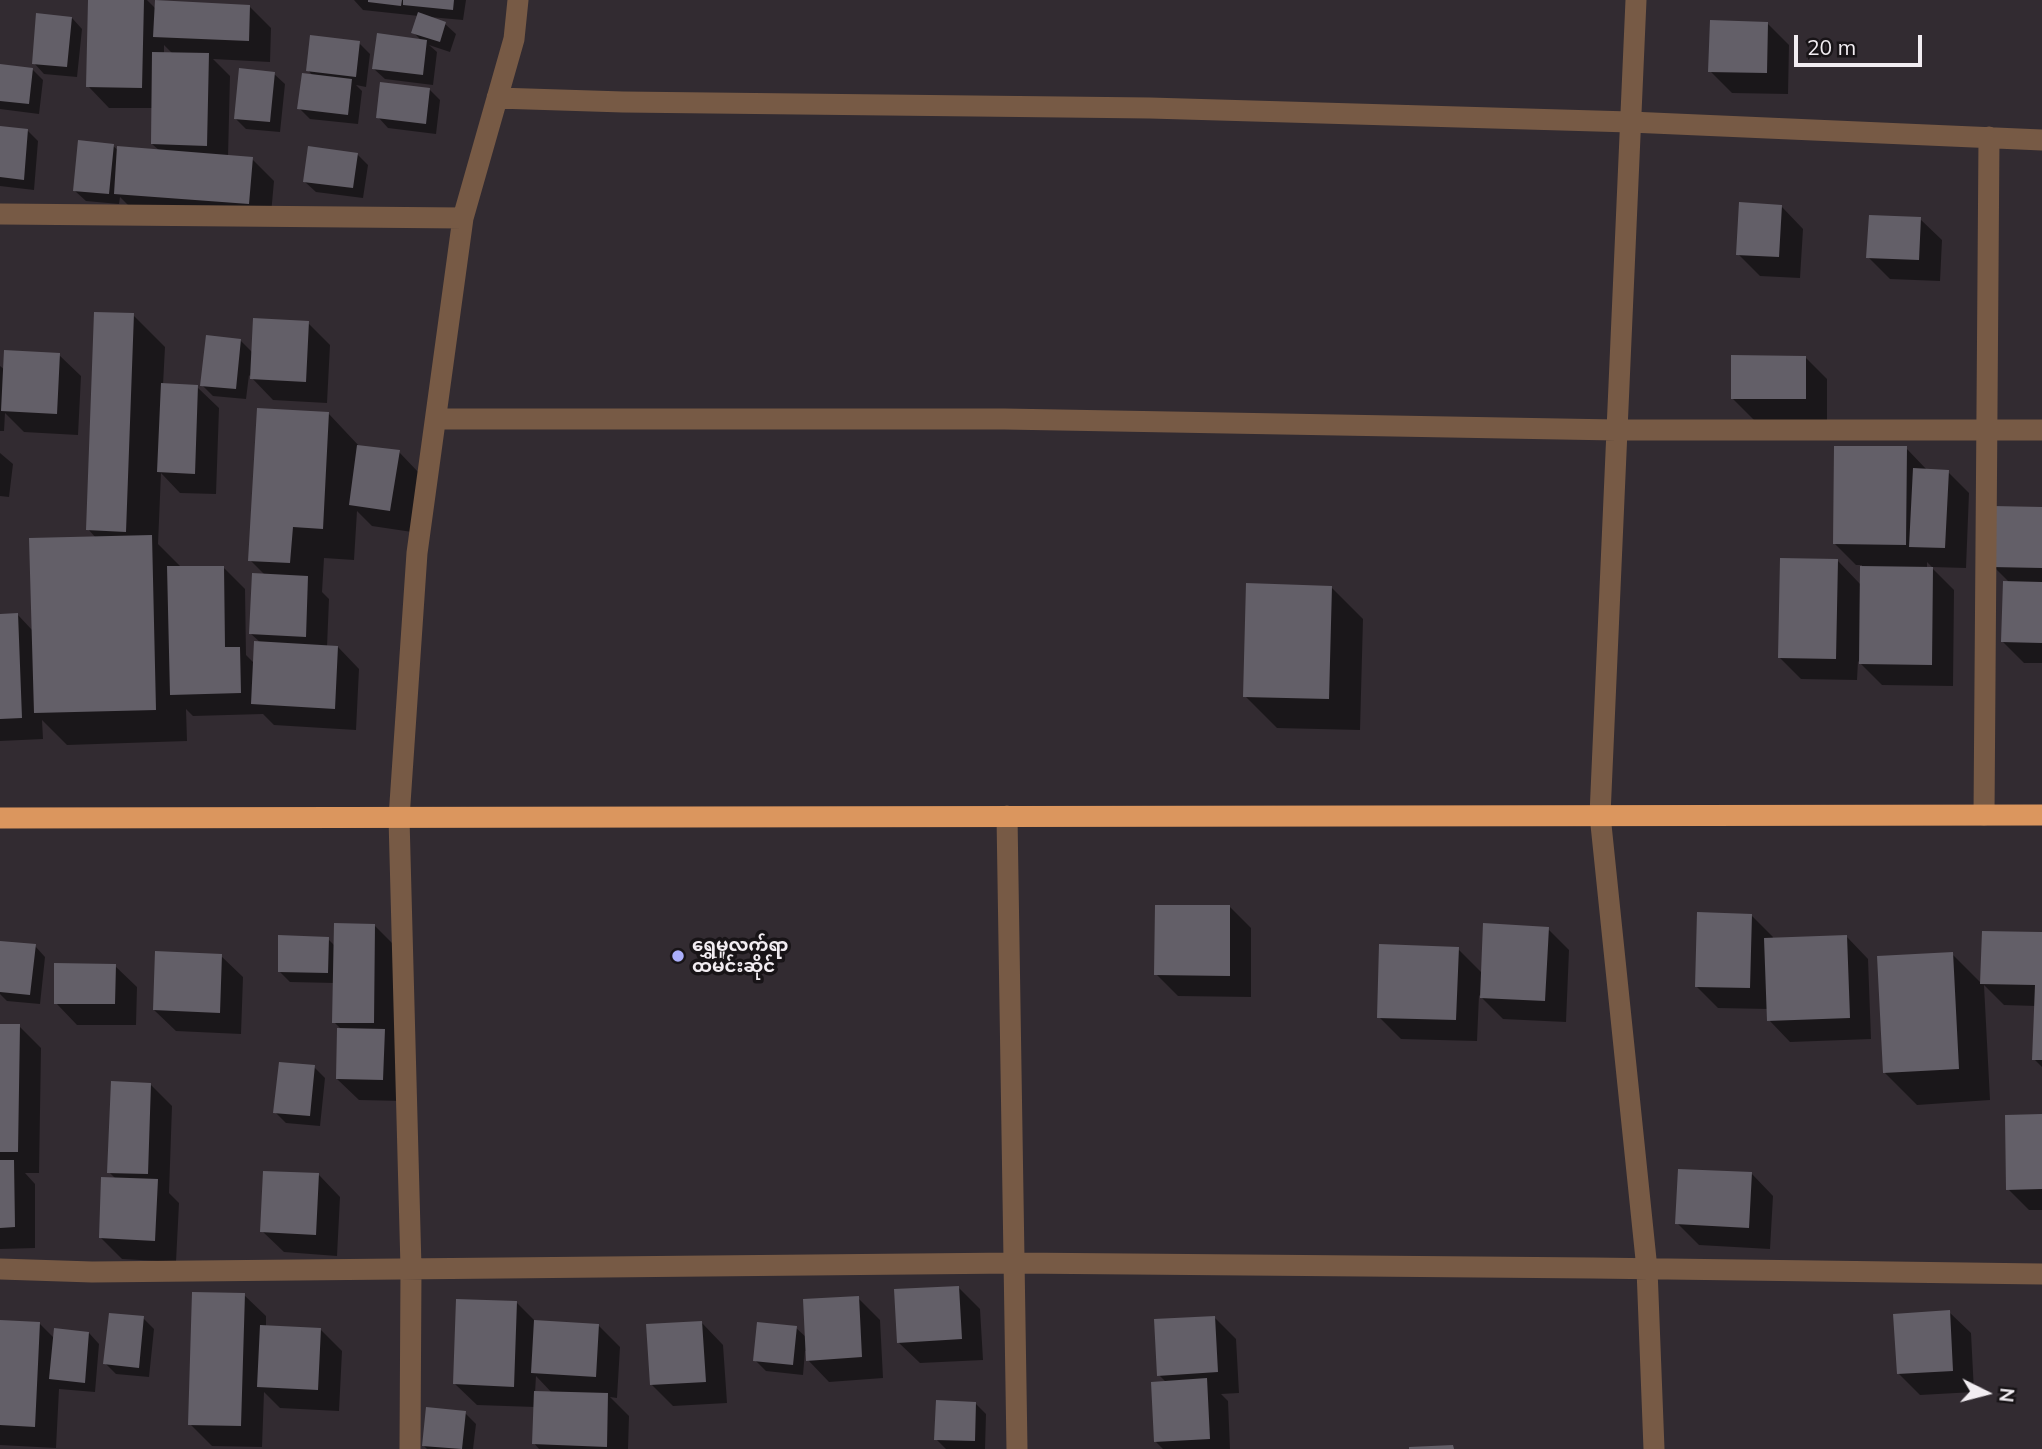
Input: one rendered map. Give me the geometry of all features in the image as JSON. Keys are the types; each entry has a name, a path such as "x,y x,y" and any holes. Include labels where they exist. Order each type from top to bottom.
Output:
{"highway":[{"path":"0,818 2042,815"}],"street":[{"path":"410,1449 411,1268 399,818 417,553 463,218 514,39 518,0"},
{"path":"1636,0 1600,816 1647,1269 1654,1449"},
{"path":"497,98 1150,108 1630,122 2042,140"},
{"path":"1984,815 1989,137"},
{"path":"0,214 463,218"},
{"path":"436,419 1004,419 1616,430 2042,430"},
{"path":"1007,816 1017,1449"},
{"path":"0,1269 92,1272 1014,1263 2042,1274"}],"building":[{"path":"88,0 144,0 142,88 86,87"},
{"path":"155,0 250,5 249,41 153,37"},
{"path":"368,0 402,0 401,6"},
{"path":"403,0 454,0 453,10 403,5"},
{"path":"418,12 446,22 440,42 411,33"},
{"path":"36,13 72,17 67,67 32,64"},
{"path":"1710,20 1768,22 1767,73 1708,72"},
{"path":"377,33 427,40 423,75 372,69"},
{"path":"310,35 360,41 356,77 306,71"},
{"path":"152,52 209,53 207,146 151,144"},
{"path":"0,64 33,68 29,104 0,101"},
{"path":"239,68 275,72 270,122 234,119"},
{"path":"302,73 352,79 348,115 297,109"},
{"path":"380,82 430,88 426,124 376,118"},
{"path":"0,126 28,129 24,180 0,177"},
{"path":"78,140 114,144 109,194 73,191"},
{"path":"117,146 253,157 249,204 114,194"},
{"path":"308,146 358,153 353,188 303,182"},
{"path":"1739,202 1782,205 1779,257 1736,255"},
{"path":"1869,215 1921,217 1919,260 1866,258"},
{"path":"94,312 134,313 126,532 86,530"},
{"path":"253,318 309,321 306,382 250,379"},
{"path":"206,335 241,339 236,389 200,386"},
{"path":"4,350 60,353 57,414 1,411"},
{"path":"1731,355 1806,356 1806,399 1731,399"},
{"path":"161,383 198,385 195,474 157,472"},
{"path":"257,408 329,412 323,529 293,527 290,563 248,561"},
{"path":"357,445 400,450 390,511 349,505"},
{"path":"1834,446 1907,446 1906,545 1833,544"},
{"path":"1913,468 1949,470 1945,548 1909,547"},
{"path":"1993,506 2042,507 2042,568 1991,567"},
{"path":"152,535 156,710 34,713 29,538"},
{"path":"1780,558 1838,559 1836,659 1778,658"},
{"path":"167,566 224,566 225,647 240,647 241,693 170,695"},
{"path":"1860,566 1933,567 1932,665 1859,664"},
{"path":"252,573 308,576 306,637 249,634"},
{"path":"2003,581 2042,582 2042,643 2001,642"},
{"path":"1246,583 1332,586 1329,699 1243,697"},
{"path":"18,613 22,718 0,719 0,614"},
{"path":"254,641 338,646 335,709 251,704"},
{"path":"1155,905 1230,905 1230,976 1154,975"},
{"path":"1697,912 1752,914 1750,988 1695,987"},
{"path":"334,923 375,924 374,1023 332,1023"},
{"path":"1483,923 1549,927 1545,1001 1480,998"},
{"path":"1982,931 2042,932 2042,1060 2032,1060 2035,985 1980,984"},
{"path":"278,935 329,937 328,973 278,972"},
{"path":"1847,935 1850,1018 1767,1021 1764,938"},
{"path":"0,941 36,944 30,995 0,992"},
{"path":"1379,944 1459,947 1456,1020 1377,1018"},
{"path":"155,951 222,954 220,1013 153,1010"},
{"path":"1953,952 1959,1069 1883,1073 1877,956"},
{"path":"54,963 116,964 115,1004 54,1004"},
{"path":"0,1024 20,1024 18,1152 0,1152"},
{"path":"337,1028 385,1029 383,1080 336,1079"},
{"path":"279,1062 315,1065 310,1116 273,1113"},
{"path":"111,1081 151,1083 148,1174 107,1173"},
{"path":"2042,1114 2042,1189 2006,1190 2005,1115"},
{"path":"0,1160 14,1160 15,1227 0,1228"},
{"path":"1678,1169 1752,1172 1749,1228 1675,1224"},
{"path":"263,1171 319,1173 316,1235 260,1232"},
{"path":"101,1177 158,1179 155,1241 99,1238"},
{"path":"959,1286 962,1339 897,1343 894,1289"},
{"path":"192,1292 245,1293 241,1426 188,1425"},
{"path":"859,1296 862,1357 806,1361 803,1299"},
{"path":"456,1299 517,1301 514,1387 453,1384"},
{"path":"1950,1310 1953,1371 1897,1374 1893,1314"},
{"path":"109,1313 144,1316 139,1368 103,1364"},
{"path":"1215,1316 1218,1372 1157,1376 1154,1319"},
{"path":"0,1320 40,1322 35,1427 0,1425"},
{"path":"534,1320 599,1324 596,1377 531,1373"},
{"path":"702,1321 706,1382 650,1385 646,1324"},
{"path":"757,1322 797,1326 793,1365 753,1361"},
{"path":"260,1325 321,1328 318,1390 257,1387"},
{"path":"54,1328 89,1332 85,1383 49,1379"},
{"path":"1207,1378 1210,1439 1154,1442 1151,1382"},
{"path":"534,1391 608,1393 607,1447 532,1444"},
{"path":"936,1400 976,1402 975,1441 934,1440"},
{"path":"426,1407 466,1411 462,1449 422,1446"},
{"path":"1453,1445 1454,1449 1409,1449 1409,1447"}],"place":[{"name":"ရွှေမူလက်ရာ ထမင်းဆိုင်","path":"678,956"}]}
